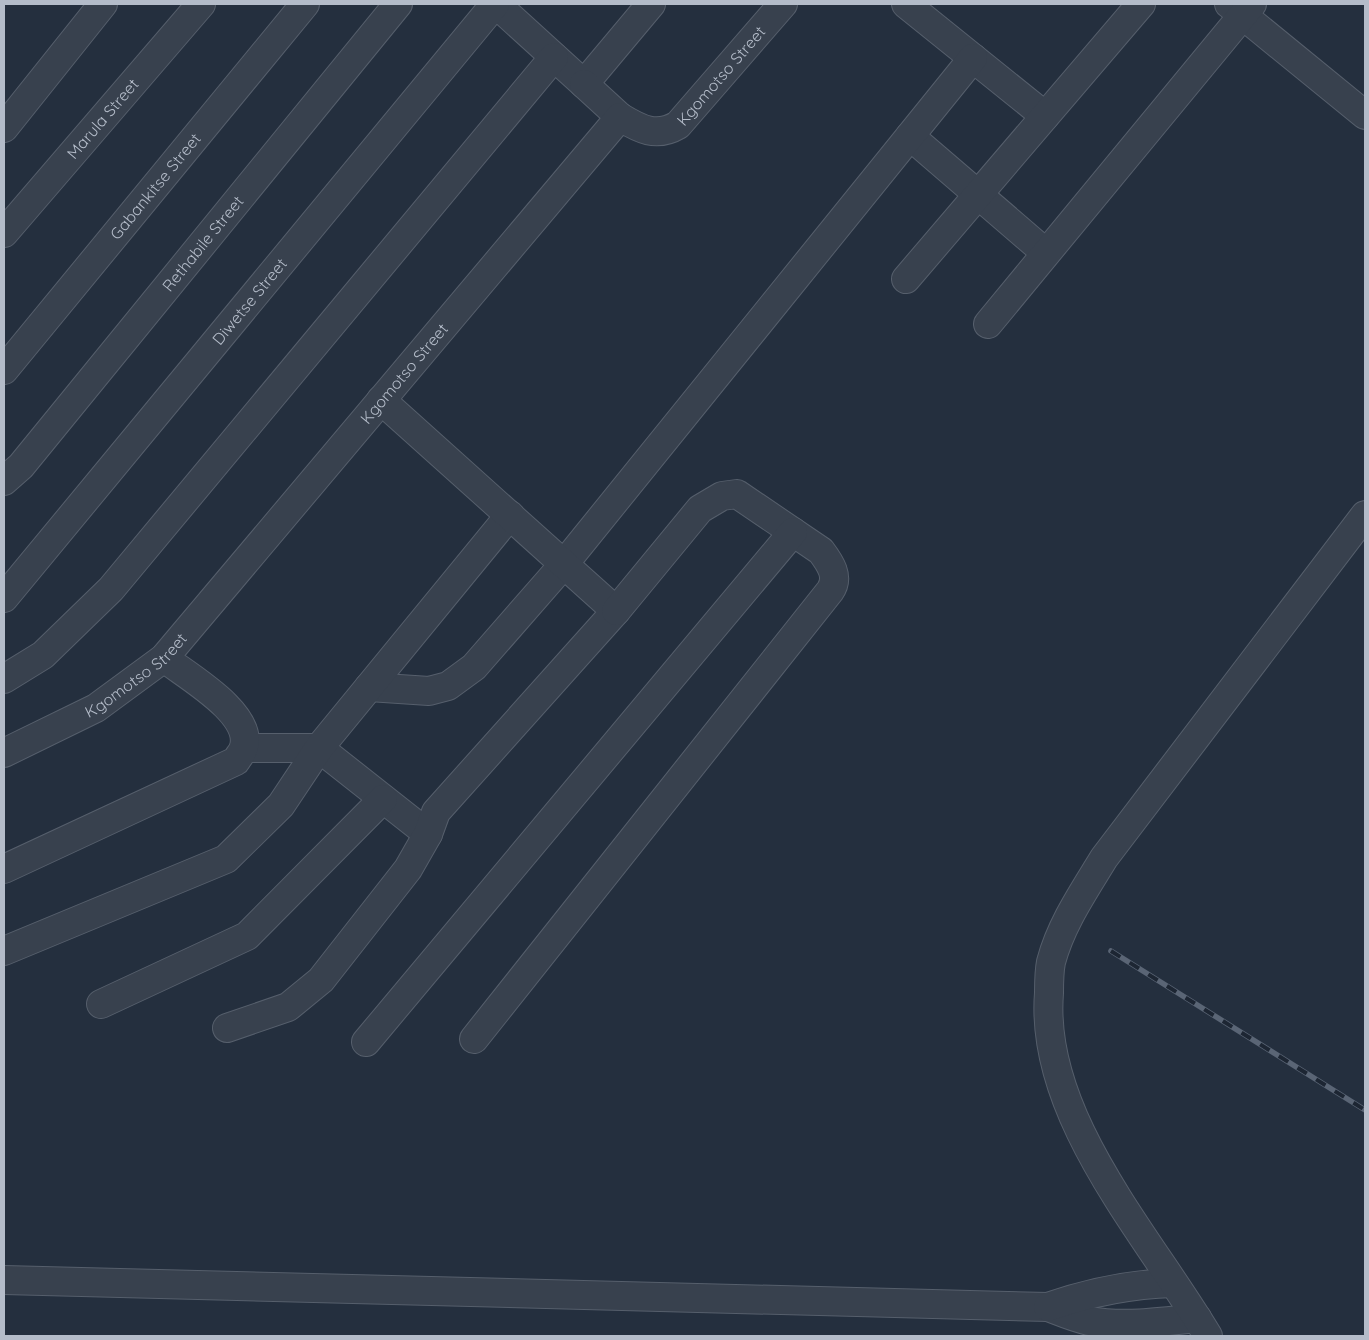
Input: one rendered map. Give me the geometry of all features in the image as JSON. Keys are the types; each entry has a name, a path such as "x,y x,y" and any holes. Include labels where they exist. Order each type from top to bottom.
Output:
{"street":[{"path":"4,128 104,4"},
{"name":"Marula Street","path":"4,233 201,4"},
{"name":"Gabankitse Street","path":"4,370 305,4"},
{"name":"Rethabile Street","path":"4,481 21,466 398,4"},
{"path":"495,4 620,117"},
{"name":"Diwetse Street","path":"4,598 495,4"},
{"path":"584,84 651,4"},
{"name":"Kgomotso Street","path":"4,753 96,708 164,658 620,117 635,126 656,132 662,132 678,125 782,4"},
{"path":"906,4 1045,116"},
{"path":"906,279 1141,4"},
{"path":"988,324 1241,8 1365,115"},
{"path":"4,680 43,655 111,589 554,57"},
{"path":"369,687 429,690 448,686 474,667 564,564 973,58"},
{"path":"910,136 1046,253"},
{"path":"381,400 616,611"},
{"path":"227,1028 288,1007 310,991 408,869 428,834 436,812 616,611 700,509 722,496 737,494 821,551 830,563 834,576 834,585 474,1039"},
{"path":"4,952 226,858 281,805 319,748 510,515"},
{"path":"1203,1327 1173,1284 1079,1131 1064,1097 1054,1063 1049,1026 1051,964 1074,906 1104,858 1365,515"},
{"path":"366,1042 792,532"},
{"path":"4,869 236,761 244,748 244,730 233,711 164,658"},
{"path":"244,748 319,748 428,834"},
{"path":"101,1004 247,936 383,799"},
{"path":"4,1280 1048,1307 1088,1321 1203,1327"},
{"path":"1048,1307 1096,1292 1151,1284 1173,1284"}],"railway":[{"path":"1111,951 1365,1110"}]}
